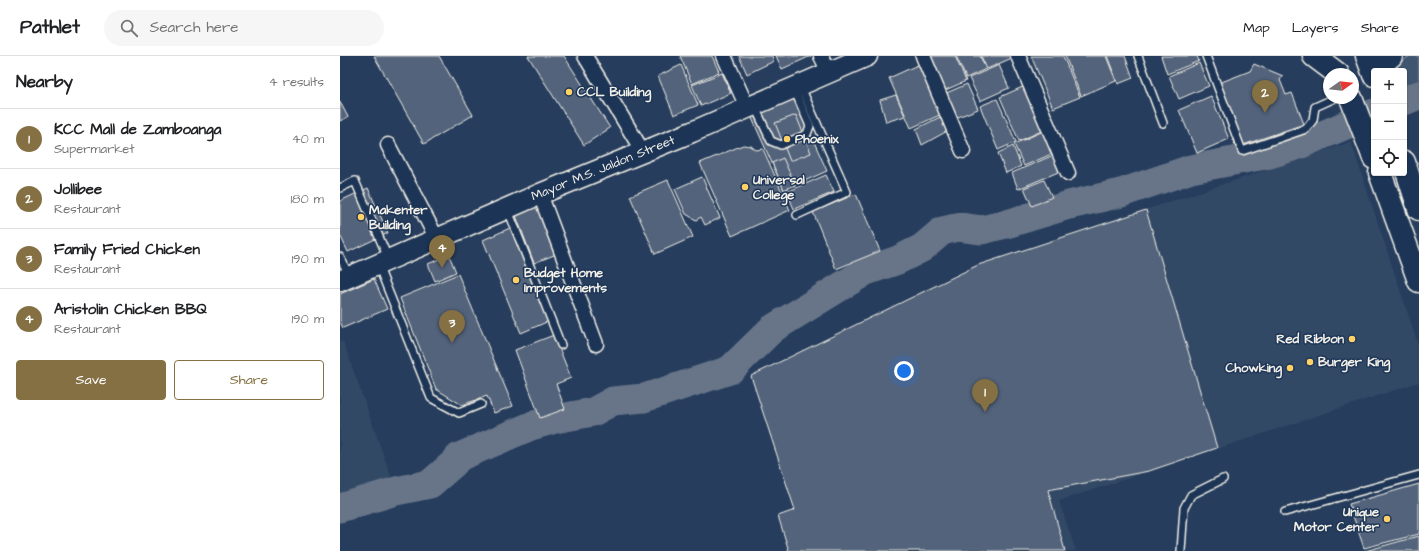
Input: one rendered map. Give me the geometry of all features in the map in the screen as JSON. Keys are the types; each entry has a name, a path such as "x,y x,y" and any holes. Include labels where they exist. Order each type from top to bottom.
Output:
{"main road":[{"name":"Mayor M.S. Jaldon Street","path":"345,279 507,208 797,86 825,64 867,56"},
{"path":"1314,56 1331,68"},
{"path":"1333,56 1337,68"},
{"path":"1367,56 1371,68"},
{"path":"1384,68 1385,61 1390,56"},
{"path":"1349,104 1364,133 1371,150"},
{"path":"1407,171 1419,209"},
{"path":"1381,176 1419,281"}],"street":[{"path":"585,56 643,152"},
{"path":"724,56 751,106"},
{"path":"923,56 963,151"},
{"path":"1018,56 1068,173"},
{"path":"388,145 437,239"},
{"path":"540,194 596,344"}],"lane":[{"path":"1138,56 1163,123"},
{"path":"1206,56 1242,151 1306,129 1313,120 1315,107 1327,104"},
{"path":"751,106 771,141 781,145 807,134 810,126 797,86"},
{"path":"796,215 847,192 797,86"},
{"path":"340,188 355,181 431,398 459,413 481,404"},
{"path":"507,208 561,345"},
{"path":"340,257 345,279"},
{"path":"1285,512 1419,475"},
{"path":"1182,551 1184,508 1192,495 1223,479"}],"shaded area":[{"path":"1410,56 1419,56 1419,88 1407,93 1407,68 1396,68 1399,63"},
{"path":"1351,142 1419,347 1419,382 1059,501 1076,551 789,551 778,516 795,510 751,376 978,265"},
{"path":"343,341 393,482 340,495 340,342"}],"building":[{"path":"374,56 439,56 473,115 424,144"},
{"name":"CCL Building","path":"528,56 564,56 610,128 584,145"},
{"path":"680,56 712,56 719,72 692,84"},
{"path":"739,56 772,56 774,61 747,74"},
{"path":"776,56 811,56 782,69"},
{"path":"926,56 955,56 966,81 941,92"},
{"path":"956,56 980,56 986,69 966,78"},
{"path":"981,56 1014,56 1014,57 987,69"},
{"path":"1031,56 1063,56 1080,97 1053,108"},
{"path":"1065,56 1106,56 1116,81 1081,96"},
{"path":"1107,56 1125,56 1133,78 1118,84"},
{"path":"1161,56 1197,56 1199,61 1167,74"},
{"path":"922,63 944,113 911,128 889,78"},
{"path":"1199,63 1209,86 1179,99 1169,76"},
{"path":"1254,64 1283,76 1280,80 1286,95 1292,93 1304,124 1243,145 1219,83 1250,71"},
{"path":"681,65 698,105 674,115 658,76"},
{"path":"999,65 1009,88 980,101 969,78"},
{"path":"722,73 731,93 701,106 692,85"},
{"path":"967,84 978,109 953,119 942,95"},
{"path":"1027,85 1046,129 1019,141 1000,97"},
{"path":"896,95 905,116 886,122 880,100"},
{"path":"1211,96 1229,139 1197,153 1179,110"},
{"name":"Phoenix","path":"794,97 827,171 784,190 751,116"},
{"path":"997,99 1016,142 998,150 980,106"},
{"path":"340,102 348,117 340,121"},
{"path":"946,114 951,129 922,145 916,129"},
{"path":"796,115 811,153 790,161 775,123"},
{"path":"1046,130 1056,152 1024,166 1014,144"},
{"name":"Universal College","path":"743,145 751,146 756,150 763,149 790,210 732,236 700,163"},
{"path":"1013,146 1021,166 1006,173 998,153"},
{"path":"1056,154 1063,170 1018,189 1012,173"},
{"path":"783,158 795,185 784,190 772,163"},
{"path":"826,175 834,192 794,209 787,192"},
{"path":"702,177 720,218 705,225 701,217 696,220 686,214 675,189"},
{"path":"668,180 693,237 655,254 630,196"},
{"path":"1044,180 1052,197 1032,206 1024,188"},
{"name":"Makenter Building","path":"368,188 388,233 348,252 340,235 340,201"},
{"path":"856,194 880,251 836,269 813,212"},
{"path":"540,204 559,253 534,263 515,213"},
{"path":"1146,210 1217,448 1149,471 1048,490 1065,551 789,551 778,516 795,510 751,376 978,265"},
{"name":"Budget Home Improvements","path":"510,228 549,321 521,333 483,240"},
{"path":"449,255 456,272 435,281 428,264"},
{"path":"458,274 513,406 494,413 487,396 462,405 436,389 400,298"},
{"path":"374,279 387,309 343,328 340,322 340,294"},
{"path":"554,335 571,378 556,384 565,409 540,418 515,350"},
{"name":"Unique Motor Center","path":"1419,484 1419,534 1364,548 1349,504"},
{"path":"1419,536 1419,551 1365,551"}],"waterway":[{"path":"1407,100 1419,95"},
{"path":"340,508 396,491 430,484 459,457 531,426 555,419 593,412 613,401 644,398 730,370 772,329 866,271 898,260 922,248 942,231 959,227 982,230 1069,205 1121,193 1191,169 1270,154 1299,145 1371,114"}],"place":[{"name":"CCL Building","path":"569,92"},
{"name":"Jollibee","path":"1265,113"},
{"name":"Phoenix","path":"787,139"},
{"name":"Universal College","path":"745,187"},
{"name":"Makenter Building","path":"361,217"},
{"name":"Aristolin Chicken BBQ","path":"442,268"},
{"name":"Budget Home Improvements","path":"516,280"},
{"name":"Red Ribbon","path":"1352,339"},
{"name":"Family Fried Chicken","path":"452,343"},
{"name":"Burger King","path":"1310,362"},
{"name":"Chowking","path":"1290,368"},
{"name":"KCC Mall de Zamboanga","path":"985,412"},
{"name":"Unique Motor Center","path":"1387,519"}]}
